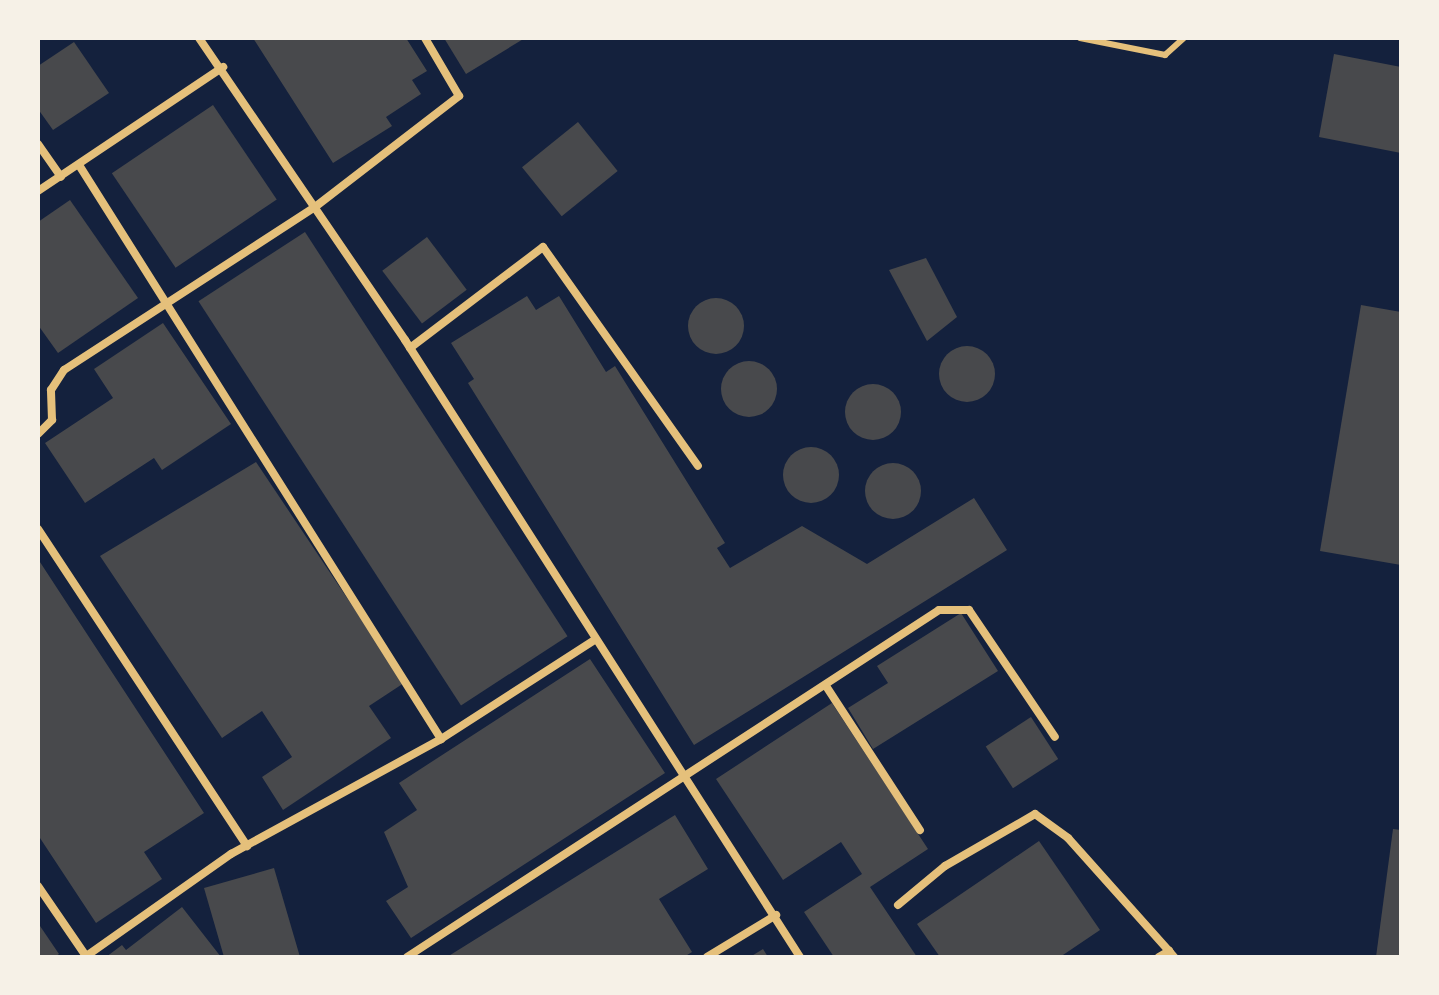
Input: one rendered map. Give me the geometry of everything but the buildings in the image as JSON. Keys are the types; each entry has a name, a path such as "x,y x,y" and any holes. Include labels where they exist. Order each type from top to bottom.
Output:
{"street":[{"path":"199,38 223,67 410,348 593,641 776,915 800,957"},
{"path":"38,434 52,420 56,378 165,300 315,207 459,96 425,38"},
{"path":"38,191 223,67"},
{"path":"38,144 61,177"},
{"path":"79,165 441,739"},
{"path":"410,348 543,247 698,466"},
{"path":"38,529 247,846"},
{"path":"407,957 686,780 953,605 969,610 992,636 1055,737"},
{"path":"38,886 86,957 247,846 441,739 593,641"},
{"path":"826,686 920,830"},
{"path":"898,905 945,866 1035,814 1068,838 1172,954 1159,957"},
{"path":"707,957 776,915"}],"lane":[{"path":"1080,38 1165,55 1184,38"}]}
